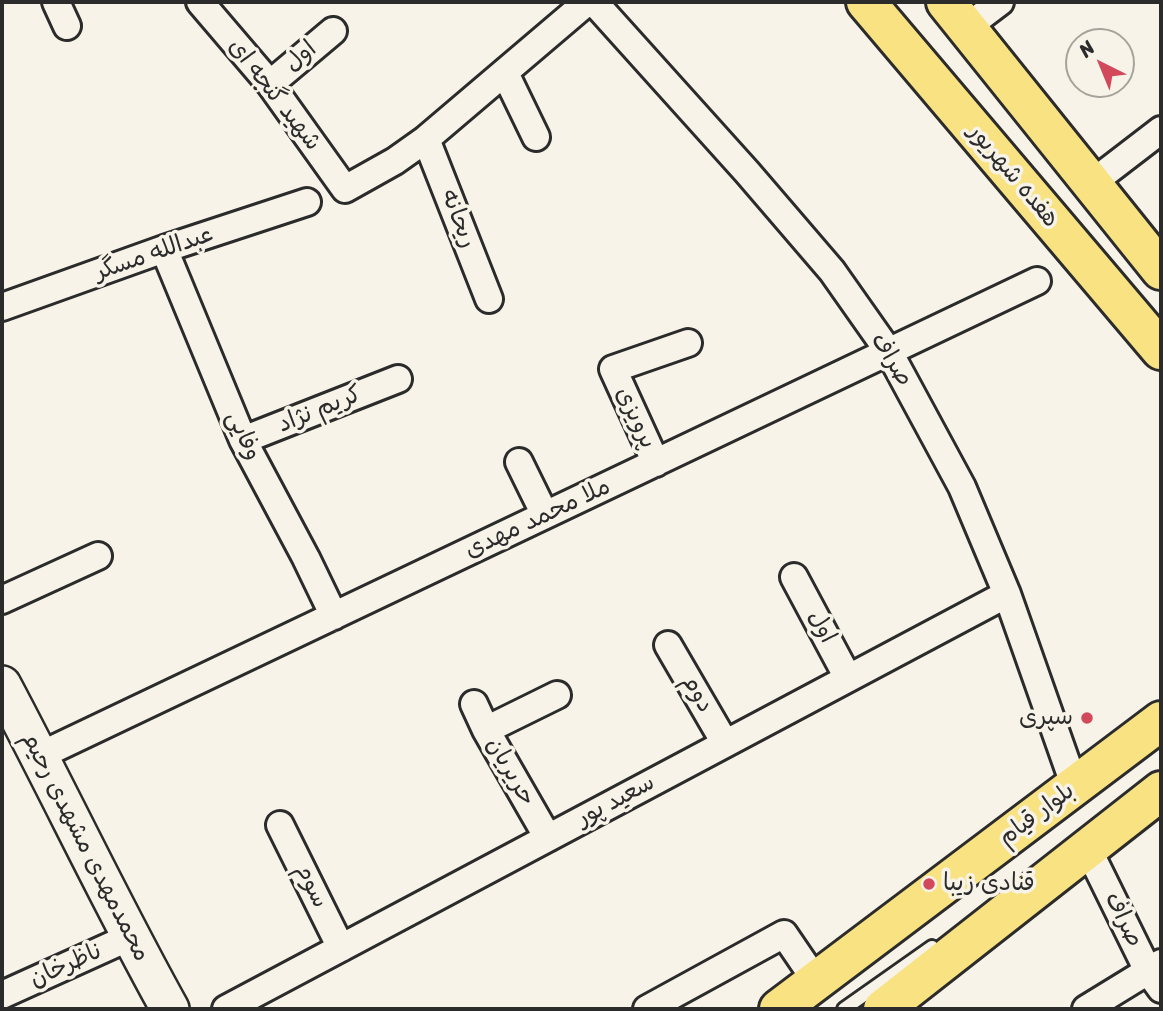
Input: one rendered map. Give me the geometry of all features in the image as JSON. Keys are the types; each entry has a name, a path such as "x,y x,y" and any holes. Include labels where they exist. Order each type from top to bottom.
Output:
{"main road":[{"name":"هفده شهریور","path":"866,2 1161,350"},
{"path":"956,14 1161,270"},
{"name":"محمدمهدی مشهدی رحیم","path":"2,685 130,937 170,1009"},
{"name":"بلوار قیام","path":"779,1009 1161,721"},
{"path":"883,1009 1161,789"}],"street":[{"path":"56,2 67,26"},
{"name":"شهید گنجه ای","path":"200,2 270,84 345,189 395,161 426,139"},
{"path":"426,139 587,2"},
{"name":"صراف","path":"594,2 832,271 889,352 962,487 1007,594 1075,787"},
{"path":"956,14 1000,2"},
{"name":"اول","path":"270,84 333,31"},
{"path":"505,72 536,137"},
{"path":"1092,183 1161,131"},
{"name":"ریحانه","path":"426,139 489,299"},
{"name":"عبدالله مسگر","path":"2,307 307,202"},
{"name":"وفایی","path":"164,250 243,440 334,616"},
{"name":"ملا محمد مهدی","path":"39,756 1037,281"},
{"name":"پرویزی","path":"656,463 613,369 688,343"},
{"name":"کریم نژاد","path":"243,440 398,379"},
{"path":"519,462 545,515"},
{"path":"2,600 97,556"},
{"name":"اول","path":"794,577 848,678"},
{"name":"سعید پور","path":"226,1009 1007,594"},
{"name":"دوم","path":"668,645 725,743"},
{"path":"486,730 557,695"},
{"name":"حریریان","path":"474,704 548,838"},
{"name":"سوم","path":"280,825 341,948"},
{"name":"صراف","path":"1088,849 1157,974"},
{"path":"647,1009 784,934 816,981"},
{"name":"ناظرخان","path":"2,995 130,937"},
{"path":"1086,1009 1157,974"}],"lane":[{"path":"1014,890 1161,789"},
{"path":"844,1009 946,937"}],"place":[{"name":"سپری","path":"1087,718"},
{"name":"قنادی زیبا","path":"929,884"}]}
